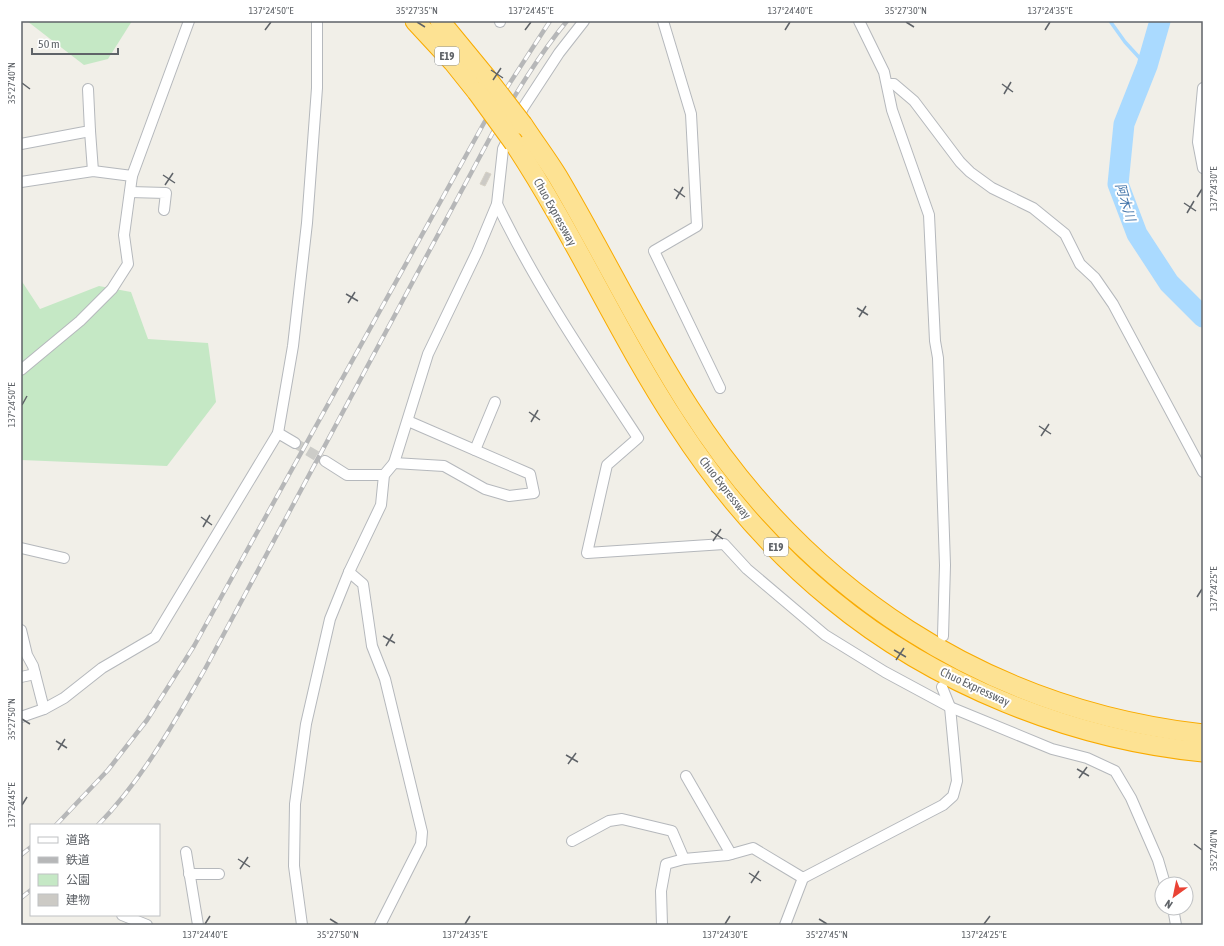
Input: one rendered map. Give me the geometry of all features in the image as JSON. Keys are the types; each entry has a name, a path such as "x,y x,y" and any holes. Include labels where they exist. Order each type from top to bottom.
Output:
{"highway":[{"name":"Chuo Expressway","path":"415,21 453,62 482,84 523,125 557,176 658,358 690,409 724,458 762,505 805,550 860,597 914,636 995,678 1069,706 1116,719 1164,729 1203,734"},
{"name":"Chuo Expressway","path":"440,21 482,84 514,144 542,186 677,425 710,471 756,528 795,566 832,600 889,641 932,667 1001,700 1073,726 1169,748 1203,752"}],"street":[{"path":"21,370 80,321 112,288 128,264 124,235 132,176 188,21"},
{"path":"21,717 44,709 64,698 102,668 155,637 278,433 293,346 307,223 317,88 317,21"},
{"path":"302,925 294,866 295,804 306,724 330,618 349,572 382,505 384,476 394,463 428,354 477,252 497,204 503,149 523,108 559,53 584,21"},
{"path":"663,21 691,114 697,226 654,251 720,388"},
{"path":"859,21 878,57 887,84 892,110 929,215 935,341 938,358 945,565 943,636"},
{"path":"887,84 894,84 914,101 960,162 970,172 992,188 1032,208 1065,234 1080,264 1095,278 1114,304 1203,472"},
{"path":"88,89 94,171"},
{"path":"1203,91 1198,142 1203,168"},
{"path":"21,144 90,131"},
{"path":"21,182 94,171 132,176"},
{"path":"130,192 166,193 164,210"},
{"path":"497,204 518,248 563,320 582,354 638,438 607,465 587,553 724,544 747,569 825,635 885,672 950,707 1052,749 1087,758 1115,771 1131,798 1158,860 1163,876"},
{"path":"475,450 495,402"},
{"path":"394,463 444,466 485,489 509,496 534,493 530,474 408,421"},
{"path":"278,433 295,443"},
{"path":"324,462 346,475 384,476"},
{"path":"21,548 64,558"},
{"path":"349,572 362,584 372,646 385,679 422,832 421,844 380,925"},
{"path":"21,630 27,655 35,674 44,709"},
{"path":"21,677 35,674"},
{"path":"785,925 803,878 943,805 953,796 957,781 950,707 942,687"},
{"path":"686,776 731,854"},
{"path":"572,841 609,821 622,819 672,831 684,859"},
{"path":"662,925 661,891 666,864 684,859 731,854 753,848 803,878"},
{"path":"186,852 198,925"},
{"path":"189,874 219,874"},
{"path":"124,916 147,925"}],"green space":[{"path":"27,21 132,21 108,59 84,65"},
{"path":"21,280 40,309 99,286 131,292 148,339 208,343 216,402 167,466 21,460"}],"building":[{"path":"486,172 491,174 485,186 480,184"}],"waterway":[{"path":"1110,21 1125,42 1147,66"},
{"name":"阿木川","path":"1160,21 1147,66 1124,124 1118,184 1137,234 1169,283 1203,317"}],"tunnel":[{"path":"295,443 325,461"}],"railway":[{"path":"57,824 108,770 147,720 194,646 484,123 550,21"},
{"path":"99,824 114,808 143,770 205,669 492,134 518,90 556,34 567,21"},
{"path":"21,855 30,848"},
{"path":"21,898 30,891"}]}
